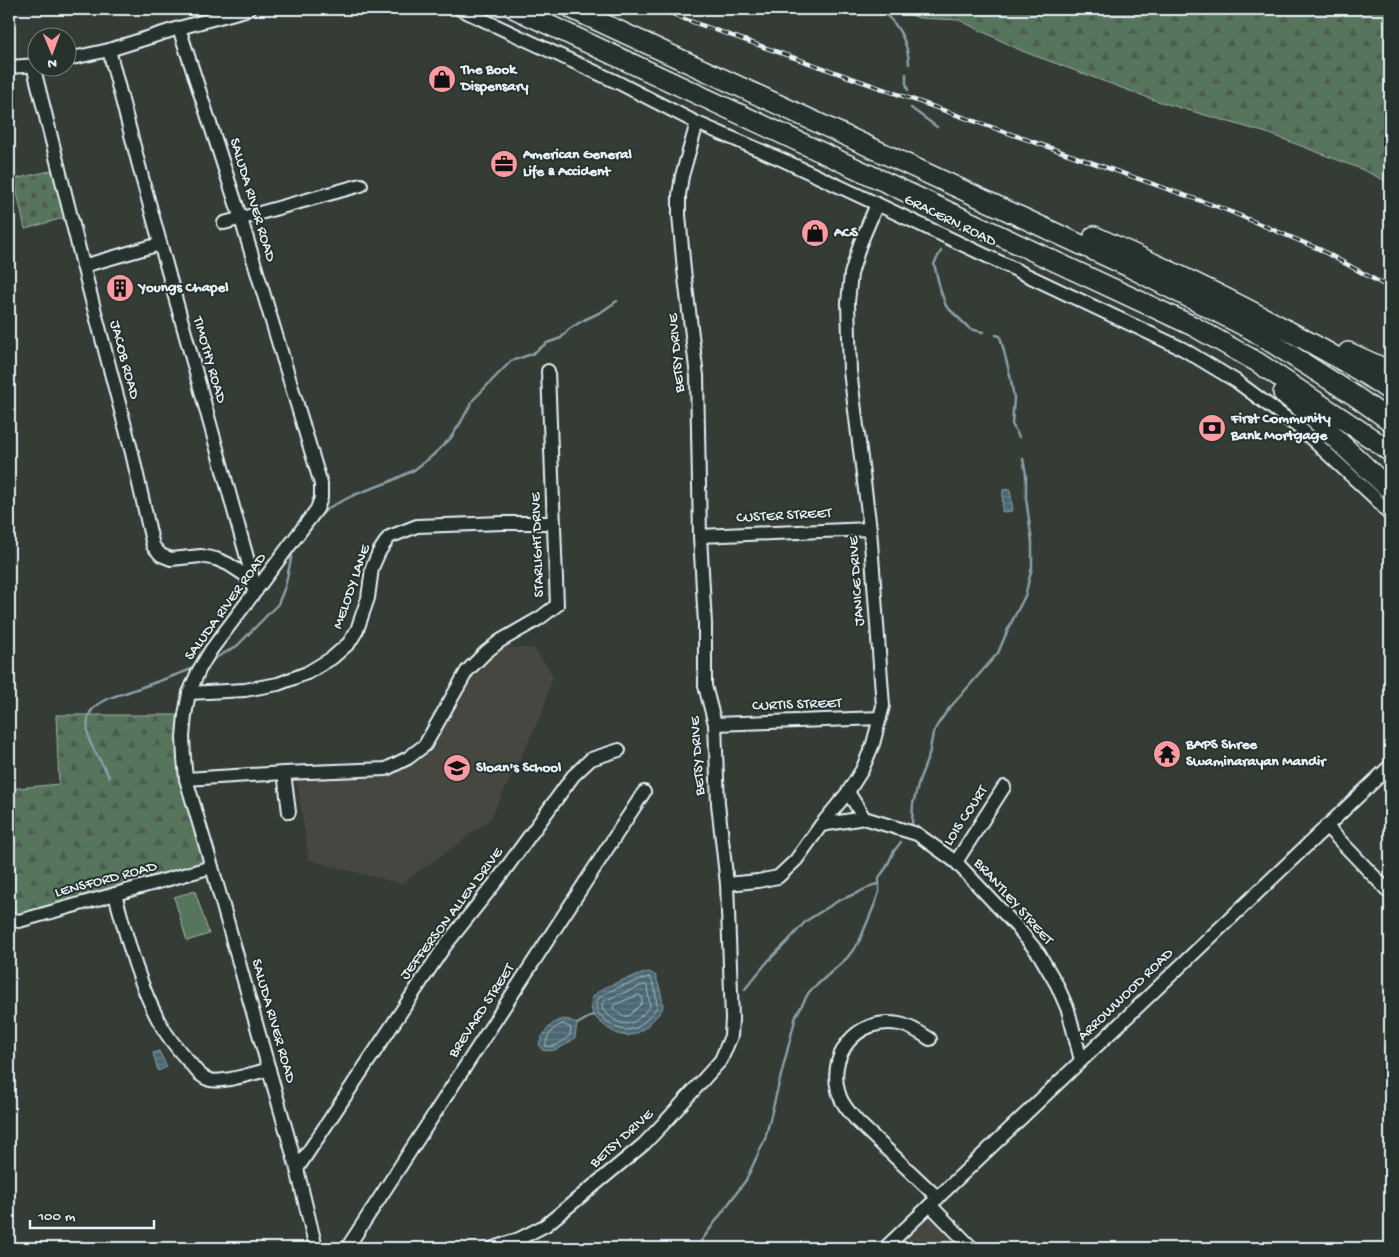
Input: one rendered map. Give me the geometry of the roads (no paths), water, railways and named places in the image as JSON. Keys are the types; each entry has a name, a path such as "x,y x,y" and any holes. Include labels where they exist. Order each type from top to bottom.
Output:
{"highway":[{"path":"514,9 1193,326 1271,371 1390,452"},
{"path":"572,9 1129,266 1260,335 1355,396 1390,422"},
{"path":"738,86 896,149 1107,242 1390,371"},
{"path":"1210,290 1334,355 1390,391"},
{"path":"1193,326 1299,404 1390,490"}],"street":[{"path":"78,57 109,50 249,9"},
{"name":"GRACERN ROAD","path":"460,9 619,83 698,123 785,161 1183,349 1236,381 1302,430 1375,498 1390,515"},
{"name":"SALUDA RIVER ROAD","path":"179,28 241,219 321,484 321,498 317,509 199,670 189,693 183,737 186,779 297,1169 316,1248"},
{"name":"TIMOTHY ROAD","path":"109,50 160,244 256,591"},
{"path":"9,68 28,66"},
{"name":"JACOB ROAD","path":"38,78 83,266 132,453 153,546 161,555 171,559 201,556 222,561 245,575 256,591"},
{"name":"BETSY DRIVE","path":"493,1248 519,1239 546,1225 644,1144 721,1060 731,1036 727,884 718,804 714,724 705,686 705,624 700,536 697,376 679,215 679,195 682,176 698,123"},
{"path":"224,223 361,185"},
{"name":"JANICE DRIVE","path":"727,884 778,877 796,860 848,792 862,770 873,744 883,706 870,529 850,371 848,302 851,274 860,244 877,204"},
{"path":"83,266 160,244"},
{"name":"STARLIGHT DRIVE","path":"186,779 386,769 408,758 425,745 467,672 486,652 557,605 548,371"},
{"name":"MELODY LANE","path":"189,693 245,690 278,684 307,673 332,658 349,643 357,630 368,598 372,568 379,552 389,537 417,526 553,523"},
{"name":"CUSTER STREET","path":"700,536 870,529"},
{"name":"CURTIS STREET","path":"714,724 880,718"},
{"name":"JEFFERSON ALLEN DRIVE","path":"297,1169 444,947 499,878 573,776 591,759 619,750"},
{"name":"ARROWWOOD ROAD","path":"885,1248 1390,766"},
{"path":"284,773 289,812"},
{"name":"LOIS COURT","path":"956,862 1004,787"},
{"name":"BREVARD STREET","path":"347,1248 644,792"},
{"path":"848,792 864,818"},
{"name":"BRANTLEY STREET","path":"821,825 864,818 916,834 956,862 1017,927 1038,954 1057,985 1068,1010 1081,1060"},
{"path":"1326,826 1390,893"},
{"name":"LENSFORD ROAD","path":"9,919 19,920 212,867"},
{"path":"115,894 145,992 160,1024 198,1073 204,1078 214,1080 236,1078 269,1069"},
{"path":"930,1039 901,1024 886,1022 872,1025 849,1040 842,1052 837,1068 837,1084 840,1097 846,1109 934,1201 972,1248"}],"water":[{"path":"1010,489 1013,511 1002,512 1003,490"},
{"path":"649,972 655,975 663,1005 659,1014 644,1029 636,1033 621,1035 607,1028 593,1015 591,1003 595,994 618,982"},
{"path":"562,1019 570,1020 577,1024 575,1038 556,1050 542,1050 539,1044 545,1032 551,1025"},
{"path":"159,1051 167,1067 158,1071 153,1053"}],"waterway":[{"path":"878,9 891,19 900,32 906,47 909,64"},
{"path":"906,74 908,90"},
{"path":"911,108 937,127"},
{"path":"941,251 934,264 946,306 970,329 983,332"},
{"path":"318,517 330,507 354,495 414,470 450,439 473,400 511,361 532,354 547,343 561,338 569,329 617,301"},
{"path":"996,335 1000,336 1010,375 1014,398 1012,424 1019,437"},
{"path":"912,824 913,804 929,755 933,733 947,711 998,653 1025,596 1032,567 1032,542 1023,459"},
{"path":"212,660 237,646 278,604 285,587 293,550"},
{"path":"109,777 89,739 88,723 91,712 109,698 194,668"},
{"path":"696,1248 746,1180 765,1139 796,1016 809,992 847,958 859,942 879,892 880,876 901,842"},
{"path":"745,989 768,961 806,921 838,901 879,884"},
{"path":"577,1024 593,1015"}],"railway":[{"path":"661,9 687,20 1224,209 1319,249 1390,288"}],"place":[{"name":"The Book Dispensary","path":"442,79"},
{"name":"American General Life & Accident","path":"504,164"},
{"name":"ACS","path":"815,233"},
{"name":"Youngs Chapel","path":"120,288"},
{"name":"First Community Bank Mortgage","path":"1212,428"},
{"name":"BAPS Shree Swaminarayan Mandir","path":"1167,754"},
{"name":"Sloan's School","path":"457,768"}]}
